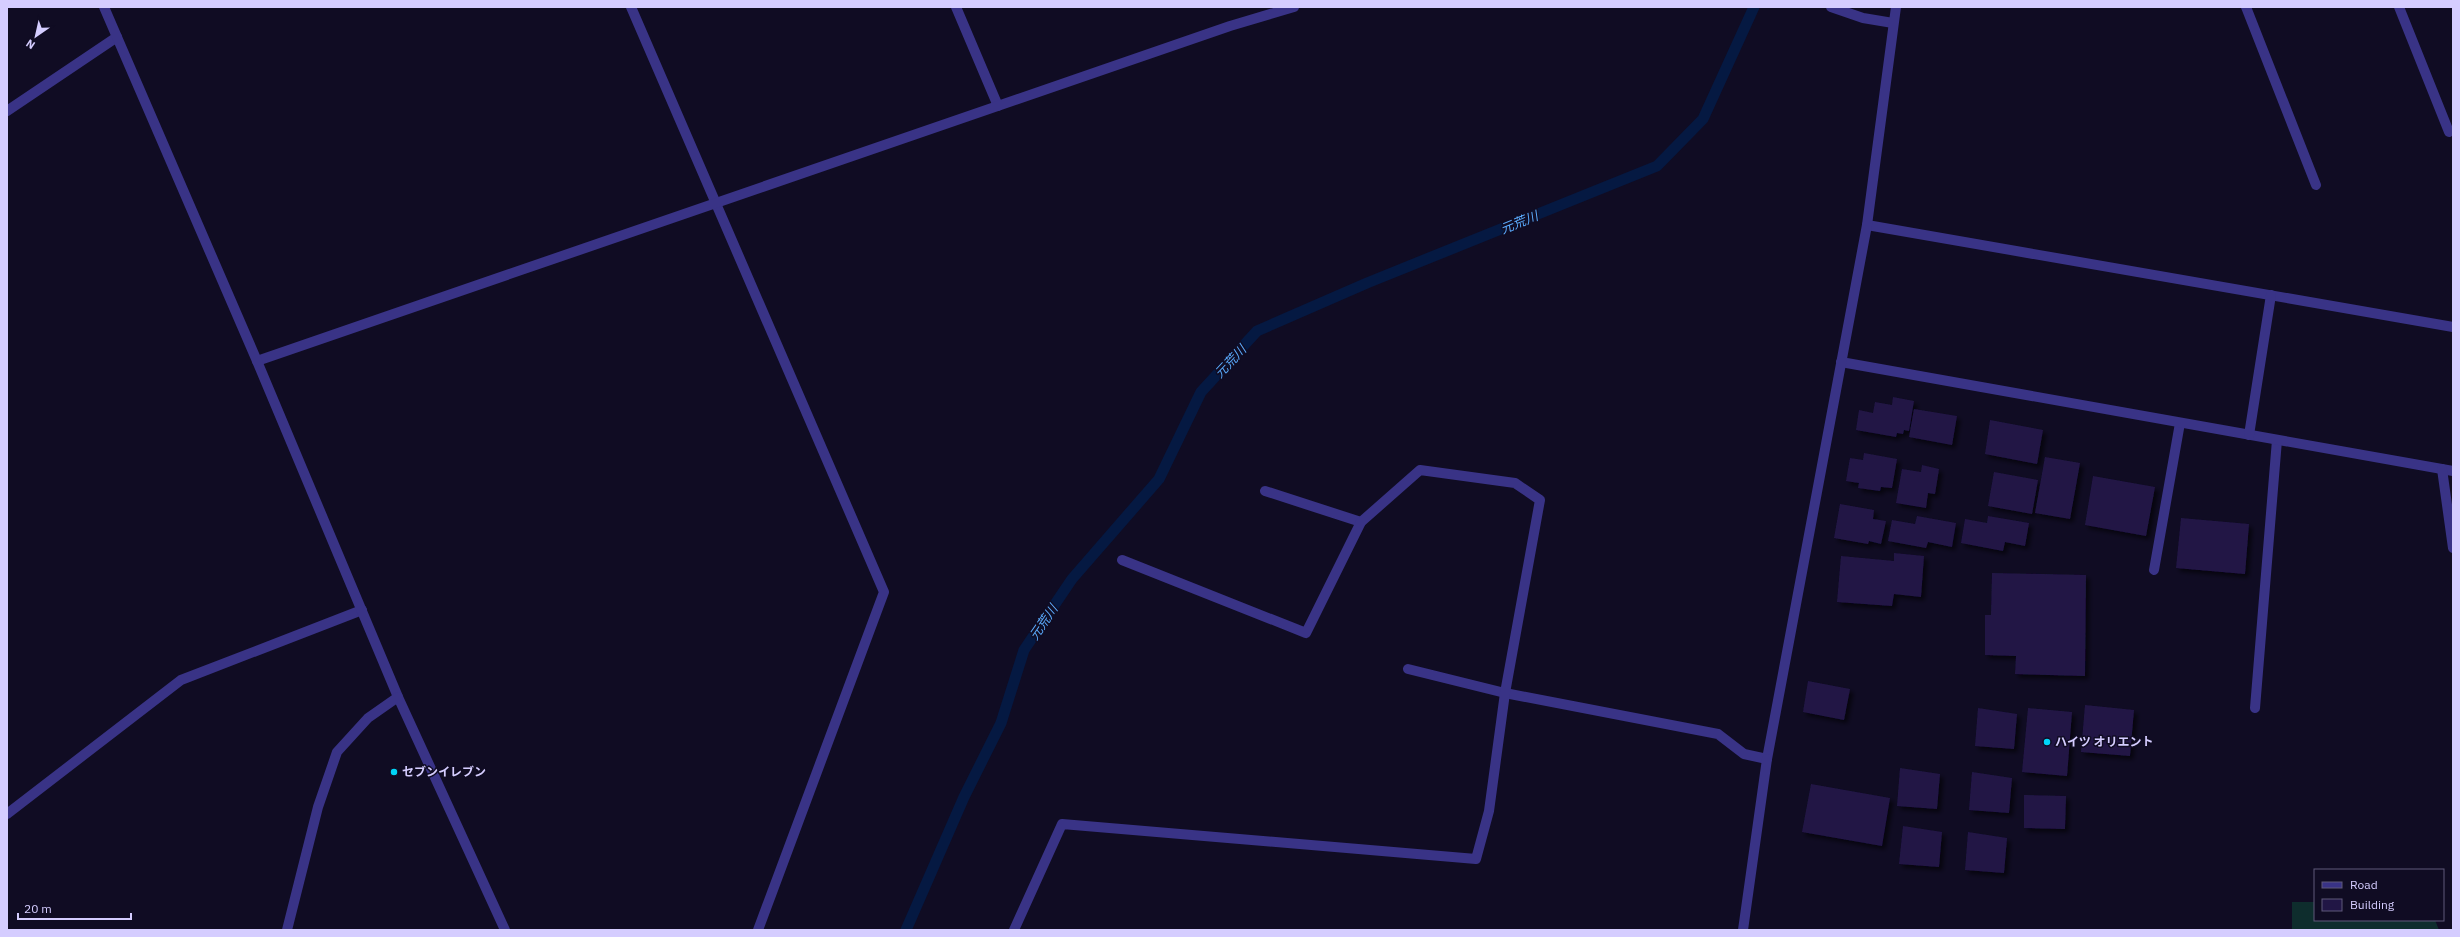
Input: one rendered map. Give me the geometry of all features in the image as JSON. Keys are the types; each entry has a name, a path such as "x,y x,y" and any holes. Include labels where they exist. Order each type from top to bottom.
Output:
{"street":[{"path":"104,7 257,361 398,697 505,930"},
{"path":"631,7 884,592 758,930"},
{"path":"956,7 998,106"},
{"path":"257,361 1230,26 1294,7"},
{"path":"1831,7 1863,18 1893,23"},
{"path":"1743,930 1767,759 1867,225 1896,7"},
{"path":"2246,7 2316,185"},
{"path":"2399,7 2449,132"},
{"path":"7,112 117,37"},
{"path":"1867,225 2453,327"},
{"path":"2249,435 2271,295"},
{"path":"1841,362 2453,471"},
{"path":"2154,570 2180,423"},
{"path":"2255,708 2277,440"},
{"path":"2442,469 2453,548"},
{"path":"1014,930 1062,824 1476,858 1489,811 1505,692 1540,500 1515,483 1420,470 1360,522 1306,633 1122,560"},
{"path":"1265,491 1360,522"},
{"path":"7,814 181,680 362,610"},
{"path":"1408,669 1505,692 1718,734 1744,754 1767,759"},
{"path":"287,930 318,807 337,752 368,718 398,697"}],"green space":[{"path":"2292,902 2314,902 2314,921 2435,921 2439,930 2292,930"}],"building":[{"path":"1893,397 1914,401 1909,431 1904,430 1903,434 1897,433 1896,437 1856,430 1859,410 1873,413 1875,402 1892,405"},
{"path":"1914,409 1957,416 1952,445 1909,437"},
{"path":"1990,420 2043,430 2037,464 1985,454"},
{"path":"1864,453 1897,459 1892,488 1881,487 1880,491 1858,488 1859,483 1846,481 1850,458 1863,460"},
{"path":"2045,457 2080,463 2070,519 2035,513"},
{"path":"1922,465 1939,469 1935,494 1928,493 1926,508 1896,503 1902,469 1921,472"},
{"path":"1994,472 2038,480 2032,514 1988,506"},
{"path":"2093,476 2155,487 2146,536 2085,525"},
{"path":"1840,504 1874,510 1873,519 1886,521 1881,544 1869,541 1868,544 1834,538"},
{"path":"1917,516 1956,523 1952,547 1928,542 1926,548 1888,541 1892,520 1915,524"},
{"path":"1988,516 2029,523 2025,546 2005,542 2003,551 1961,543 1965,519 1987,523"},
{"path":"2181,518 2249,524 2245,574 2176,568"},
{"path":"1894,553 1924,556 1921,597 1894,594 1892,606 1837,602 1841,556 1894,561"},
{"path":"1992,573 2086,575 2085,676 2015,674 2016,656 1985,655 1985,615 1991,615"},
{"path":"1808,681 1850,689 1844,720 1803,712"},
{"path":"2085,705 2134,710 2130,756 2081,752"},
{"path":"1978,708 2017,714 2014,749 1975,746"},
{"name":"ハイツ オリエント","path":"2028,708 2072,712 2067,776 2022,772"},
{"path":"1900,768 1940,774 1937,809 1897,806"},
{"path":"1972,772 2012,778 2009,813 1969,810"},
{"path":"1811,784 1890,798 1882,846 1802,832"},
{"path":"2024,795 2066,796 2065,829 2024,828"},
{"path":"1903,826 1942,832 1939,867 1899,864"},
{"path":"1968,832 2007,838 2004,873 1965,870"}],"waterway":[{"name":"元荒川","path":"906,930 964,797 1001,723 1024,650 1072,579 1159,479 1201,392 1257,331 1367,283 1657,166 1703,119 1754,7"}],"place":[{"name":"ハイツ オリエント","path":"2047,742"},
{"name":"セブンイレブン","path":"394,772"}]}
